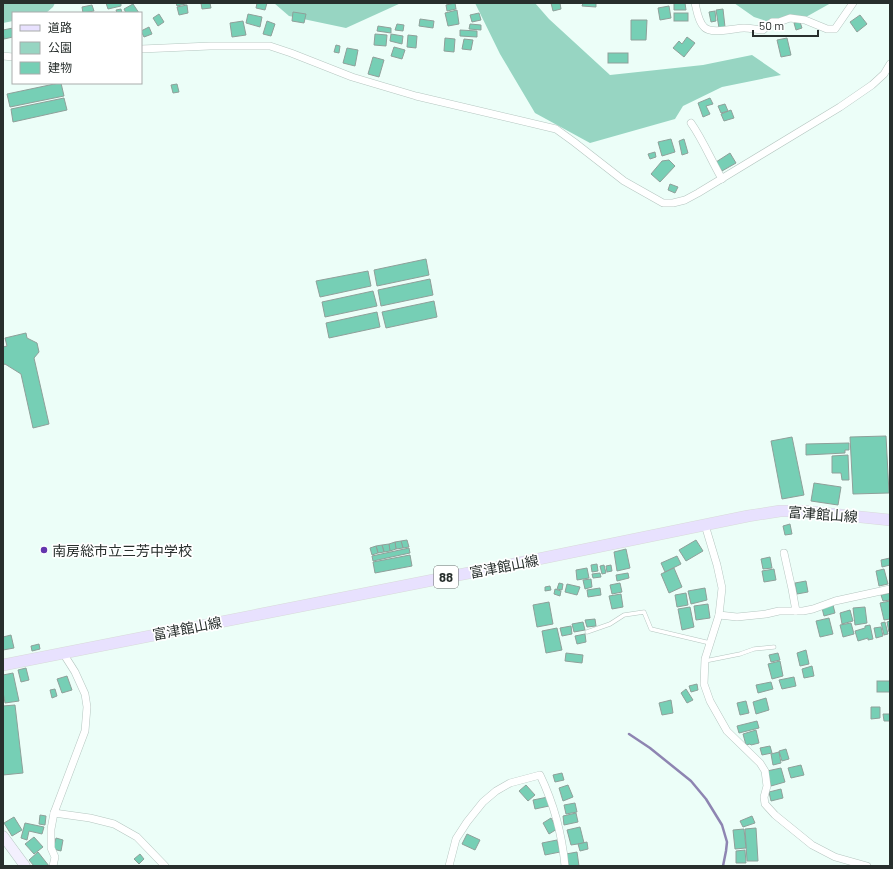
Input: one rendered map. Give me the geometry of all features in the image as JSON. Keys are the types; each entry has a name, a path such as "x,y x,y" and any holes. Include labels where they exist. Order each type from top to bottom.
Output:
{"main road":[{"name":"富津館山線","path":"3,665 748,516 780,511 803,511 890,520"},
{"path":"3,836 24,866"}],"street":[{"path":"695,3 700,21 704,28 717,31 744,28 763,30 772,22 779,22 790,18 805,20 827,29 835,29 854,3"},
{"path":"142,49 210,46 270,46 352,77 416,96 556,130 624,181 663,203 673,203 685,200 698,193 840,107 872,85 884,74 890,64"},
{"path":"691,123 699,134 722,179"},
{"path":"705,525 718,564 722,588 719,615 705,662 704,684 710,701 727,731 760,763 765,771 767,786 764,797 765,804 775,815 812,846 835,857 866,866"},
{"path":"784,553 796,611"},
{"path":"719,615 737,617 779,611 803,611 890,589"},
{"path":"53,866 55,857 51,848 51,829 54,813 85,731 88,707 85,694 75,672 63,653"},
{"path":"449,866 456,839 482,802 496,791 510,783 540,775 549,794 556,816 564,849 565,866"},
{"path":"54,813 90,818 114,824 137,837 165,866"}],"lane":[{"path":"587,632 610,624 624,615 644,612 651,629 710,643"},
{"path":"705,662 740,654 754,649 774,648"}],"green space":[{"path":"3,3 55,3 47,12 12,12 12,21 3,23"},
{"path":"274,3 401,3 346,28 289,16"},
{"path":"475,3 535,3 549,19 610,75 703,65 752,55 781,75 722,87 683,106 675,119 590,143 535,113 500,54"},
{"path":"734,3 831,3 797,22 772,23 754,17"}],"building":[{"path":"106,3 121,3 121,6 108,9"},
{"path":"176,3 190,3 177,6"},
{"path":"201,3 210,3 211,8 202,9"},
{"path":"257,3 267,3 265,10 256,8"},
{"path":"455,3 456,9 447,11 446,5"},
{"path":"551,3 560,3 561,9 553,11"},
{"path":"583,3 596,3 596,7 582,6"},
{"path":"674,3 685,3 686,10 674,10"},
{"path":"133,4 138,12 126,12 124,9"},
{"path":"92,5 94,11 83,12 82,7"},
{"path":"187,5 188,13 179,15 177,7"},
{"path":"669,6 671,18 660,20 658,8"},
{"path":"121,9 122,12 117,12 116,10"},
{"path":"723,9 725,27 719,28 716,10"},
{"path":"457,10 459,24 448,26 445,13"},
{"path":"715,11 716,21 711,22 709,12"},
{"path":"293,12 306,14 304,23 292,21"},
{"path":"479,13 481,20 472,22 470,15"},
{"path":"674,13 688,13 688,21 674,21"},
{"path":"159,14 164,22 158,26 153,18"},
{"path":"248,14 262,17 260,27 246,23"},
{"path":"860,15 867,24 857,32 850,22"},
{"path":"420,19 434,21 433,28 419,26"},
{"path":"631,20 647,20 646,40 631,40"},
{"path":"243,21 246,35 232,37 230,23"},
{"path":"267,21 275,24 271,36 263,34"},
{"path":"800,22 802,28 796,30 794,23"},
{"path":"397,24 404,25 403,31 395,30"},
{"path":"470,24 481,25 481,30 469,29"},
{"path":"378,26 391,28 391,33 377,31"},
{"path":"149,27 152,34 144,37 142,30"},
{"path":"12,28 12,37 4,39 3,30"},
{"path":"460,30 477,31 477,37 460,36"},
{"path":"375,34 387,35 386,46 374,45"},
{"path":"391,34 403,36 402,44 390,41"},
{"path":"408,35 417,36 416,48 407,47"},
{"path":"687,37 695,43 684,57 673,48 679,41 682,44"},
{"path":"445,38 455,39 454,52 444,51"},
{"path":"787,38 791,55 781,57 777,40"},
{"path":"464,39 473,40 471,50 462,49"},
{"path":"336,45 340,46 339,53 334,52"},
{"path":"394,47 405,50 402,59 391,56"},
{"path":"347,48 358,50 355,66 343,63"},
{"path":"608,53 628,53 628,63 608,63"},
{"path":"373,57 384,60 379,77 368,74"},
{"path":"54,84 61,84 64,96 10,107 7,94"},
{"path":"177,84 179,92 173,93 171,85"},
{"path":"64,98 67,110 13,122 11,109"},
{"path":"710,98 713,104 706,106 710,114 703,117 698,103"},
{"path":"725,104 728,111 721,113 718,106"},
{"path":"731,110 734,118 724,121 721,114"},
{"path":"671,139 675,152 662,156 658,142"},
{"path":"684,139 688,153 682,155 679,141"},
{"path":"655,152 656,157 650,159 648,154"},
{"path":"730,153 736,163 722,171 716,162"},
{"path":"669,160 675,166 660,182 651,174 662,161"},
{"path":"670,184 678,187 675,193 668,190"},
{"path":"426,259 429,275 377,286 374,270"},
{"path":"368,271 371,286 320,297 316,281"},
{"path":"430,279 433,295 381,306 378,290"},
{"path":"373,291 377,306 325,317 322,302"},
{"path":"434,301 437,317 386,328 382,312"},
{"path":"377,312 380,327 329,338 326,323"},
{"path":"26,333 27,338 37,343 39,352 34,358 49,424 33,428 21,374 5,364 3,365 3,347 7,346 5,338"},
{"path":"886,436 889,493 853,494 850,437"},
{"path":"792,437 804,495 782,499 771,441"},
{"path":"849,443 849,450 845,450 845,453 806,455 806,444"},
{"path":"848,455 849,480 842,480 841,473 832,473 832,456"},
{"path":"814,483 841,487 838,505 811,501"},
{"path":"790,524 792,534 785,535 783,526"},
{"path":"407,540 409,547 403,548 401,541"},
{"path":"696,540 703,551 686,561 679,550"},
{"path":"401,541 403,548 396,549 395,542"},
{"path":"395,542 396,549 390,551 389,544"},
{"path":"389,544 390,551 384,552 382,545"},
{"path":"382,545 384,552 378,553 376,546"},
{"path":"376,546 378,553 372,555 370,548"},
{"path":"409,548 410,553 373,561 372,556"},
{"path":"626,549 630,568 617,571 614,552"},
{"path":"410,555 412,566 375,573 373,562"},
{"path":"677,556 681,564 665,572 661,563"},
{"path":"770,557 772,568 763,569 761,559"},
{"path":"890,558 890,565 882,567 881,560"},
{"path":"597,564 598,571 592,572 591,565"},
{"path":"604,565 606,573 602,574 600,566"},
{"path":"611,565 612,571 607,572 606,566"},
{"path":"587,568 589,578 577,580 576,570"},
{"path":"674,568 682,587 669,593 661,574"},
{"path":"774,569 776,580 764,582 762,571"},
{"path":"884,569 888,584 879,586 876,571"},
{"path":"600,573 601,577 593,578 592,574"},
{"path":"628,573 629,578 617,581 616,575"},
{"path":"591,579 592,587 585,589 583,580"},
{"path":"806,581 808,592 797,594 795,583"},
{"path":"559,583 563,584 562,590 557,589"},
{"path":"620,583 622,592 612,594 610,585"},
{"path":"567,584 580,587 577,595 565,592"},
{"path":"550,586 551,590 545,591 545,587"},
{"path":"600,588 601,595 588,597 587,590"},
{"path":"705,588 707,600 691,604 688,591"},
{"path":"555,589 561,591 560,596 554,594"},
{"path":"686,593 688,605 677,607 675,595"},
{"path":"890,593 890,600 883,601 881,595"},
{"path":"621,594 623,607 612,609 609,596"},
{"path":"890,601 890,619 884,620 880,603"},
{"path":"549,602 553,624 537,627 533,605"},
{"path":"708,604 710,618 696,620 694,606"},
{"path":"833,605 835,613 824,616 822,608"},
{"path":"690,607 694,627 682,630 678,609"},
{"path":"865,607 867,623 855,625 853,608"},
{"path":"850,610 853,621 842,624 840,613"},
{"path":"829,618 833,634 820,637 816,621"},
{"path":"595,619 596,626 587,627 585,620"},
{"path":"890,621 890,632 889,632 887,622"},
{"path":"583,622 585,630 574,632 572,624"},
{"path":"885,622 888,634 884,635 881,623"},
{"path":"851,623 854,634 843,637 840,625"},
{"path":"870,625 873,639 868,640 868,638 858,641 855,631"},
{"path":"571,626 572,634 562,636 560,628"},
{"path":"881,627 883,636 876,638 874,628"},
{"path":"557,628 562,650 546,653 542,631"},
{"path":"585,634 586,642 577,644 575,636"},
{"path":"11,635 14,648 3,650 3,637"},
{"path":"39,644 40,649 32,651 31,646"},
{"path":"806,650 809,664 800,666 797,653"},
{"path":"566,653 583,655 582,663 565,661"},
{"path":"778,653 780,660 771,662 769,655"},
{"path":"780,661 783,676 772,679 768,664"},
{"path":"812,666 814,676 804,678 802,669"},
{"path":"26,668 29,680 21,682 18,670"},
{"path":"13,673 19,701 5,703 3,692 3,675"},
{"path":"67,676 72,690 62,693 57,679"},
{"path":"794,677 796,686 782,689 779,680"},
{"path":"877,681 890,681 890,692 877,692"},
{"path":"771,682 773,689 758,693 756,685"},
{"path":"697,684 698,690 691,692 689,686"},
{"path":"55,689 57,696 52,698 50,690"},
{"path":"686,689 693,700 687,703 681,693"},
{"path":"766,698 769,710 756,714 753,702"},
{"path":"671,700 673,713 662,715 659,703"},
{"path":"746,701 749,713 740,715 737,703"},
{"path":"15,705 23,773 3,775 3,706"},
{"path":"871,707 880,707 880,718 871,719"},
{"path":"883,714 890,714 890,721 884,721"},
{"path":"757,721 759,728 739,733 737,726"},
{"path":"756,730 759,743 746,745 743,734"},
{"path":"770,746 772,753 762,755 760,748"},
{"path":"786,749 789,759 782,761 779,751"},
{"path":"779,752 781,763 773,765 771,754"},
{"path":"801,765 804,775 791,778 788,768"},
{"path":"781,768 785,782 771,786 767,771"},
{"path":"562,773 564,780 555,782 553,775"},
{"path":"526,785 535,795 528,801 519,791"},
{"path":"568,785 573,797 563,801 559,788"},
{"path":"781,789 783,798 771,801 769,792"},
{"path":"548,797 549,806 535,809 533,800"},
{"path":"575,803 577,812 566,814 564,805"},
{"path":"576,813 578,822 564,825 563,816"},
{"path":"40,815 46,816 45,825 39,824"},
{"path":"752,816 755,823 743,827 740,821"},
{"path":"14,817 22,830 12,836 4,823"},
{"path":"551,818 557,829 549,834 543,823"},
{"path":"25,823 44,827 42,834 29,831 27,840 21,838"},
{"path":"580,827 584,843 571,845 567,830"},
{"path":"756,828 758,861 747,861 745,829"},
{"path":"744,829 746,848 735,849 733,830"},
{"path":"467,834 480,840 475,850 462,844"},
{"path":"34,837 43,847 34,854 25,844"},
{"path":"56,838 63,840 61,851 53,849"},
{"path":"557,840 560,852 545,855 542,843"},
{"path":"587,842 588,849 580,851 578,844"},
{"path":"745,850 746,863 736,863 736,851"},
{"path":"38,852 49,866 34,866 29,860"},
{"path":"577,852 579,866 569,866 566,854"},
{"path":"140,854 144,859 139,864 134,859"}],"waterway":[{"path":"629,734 650,748 691,781 706,799 722,825 727,842 723,866"}],"place":[{"name":"南房総市立三芳中学校","path":"44,550"}]}
